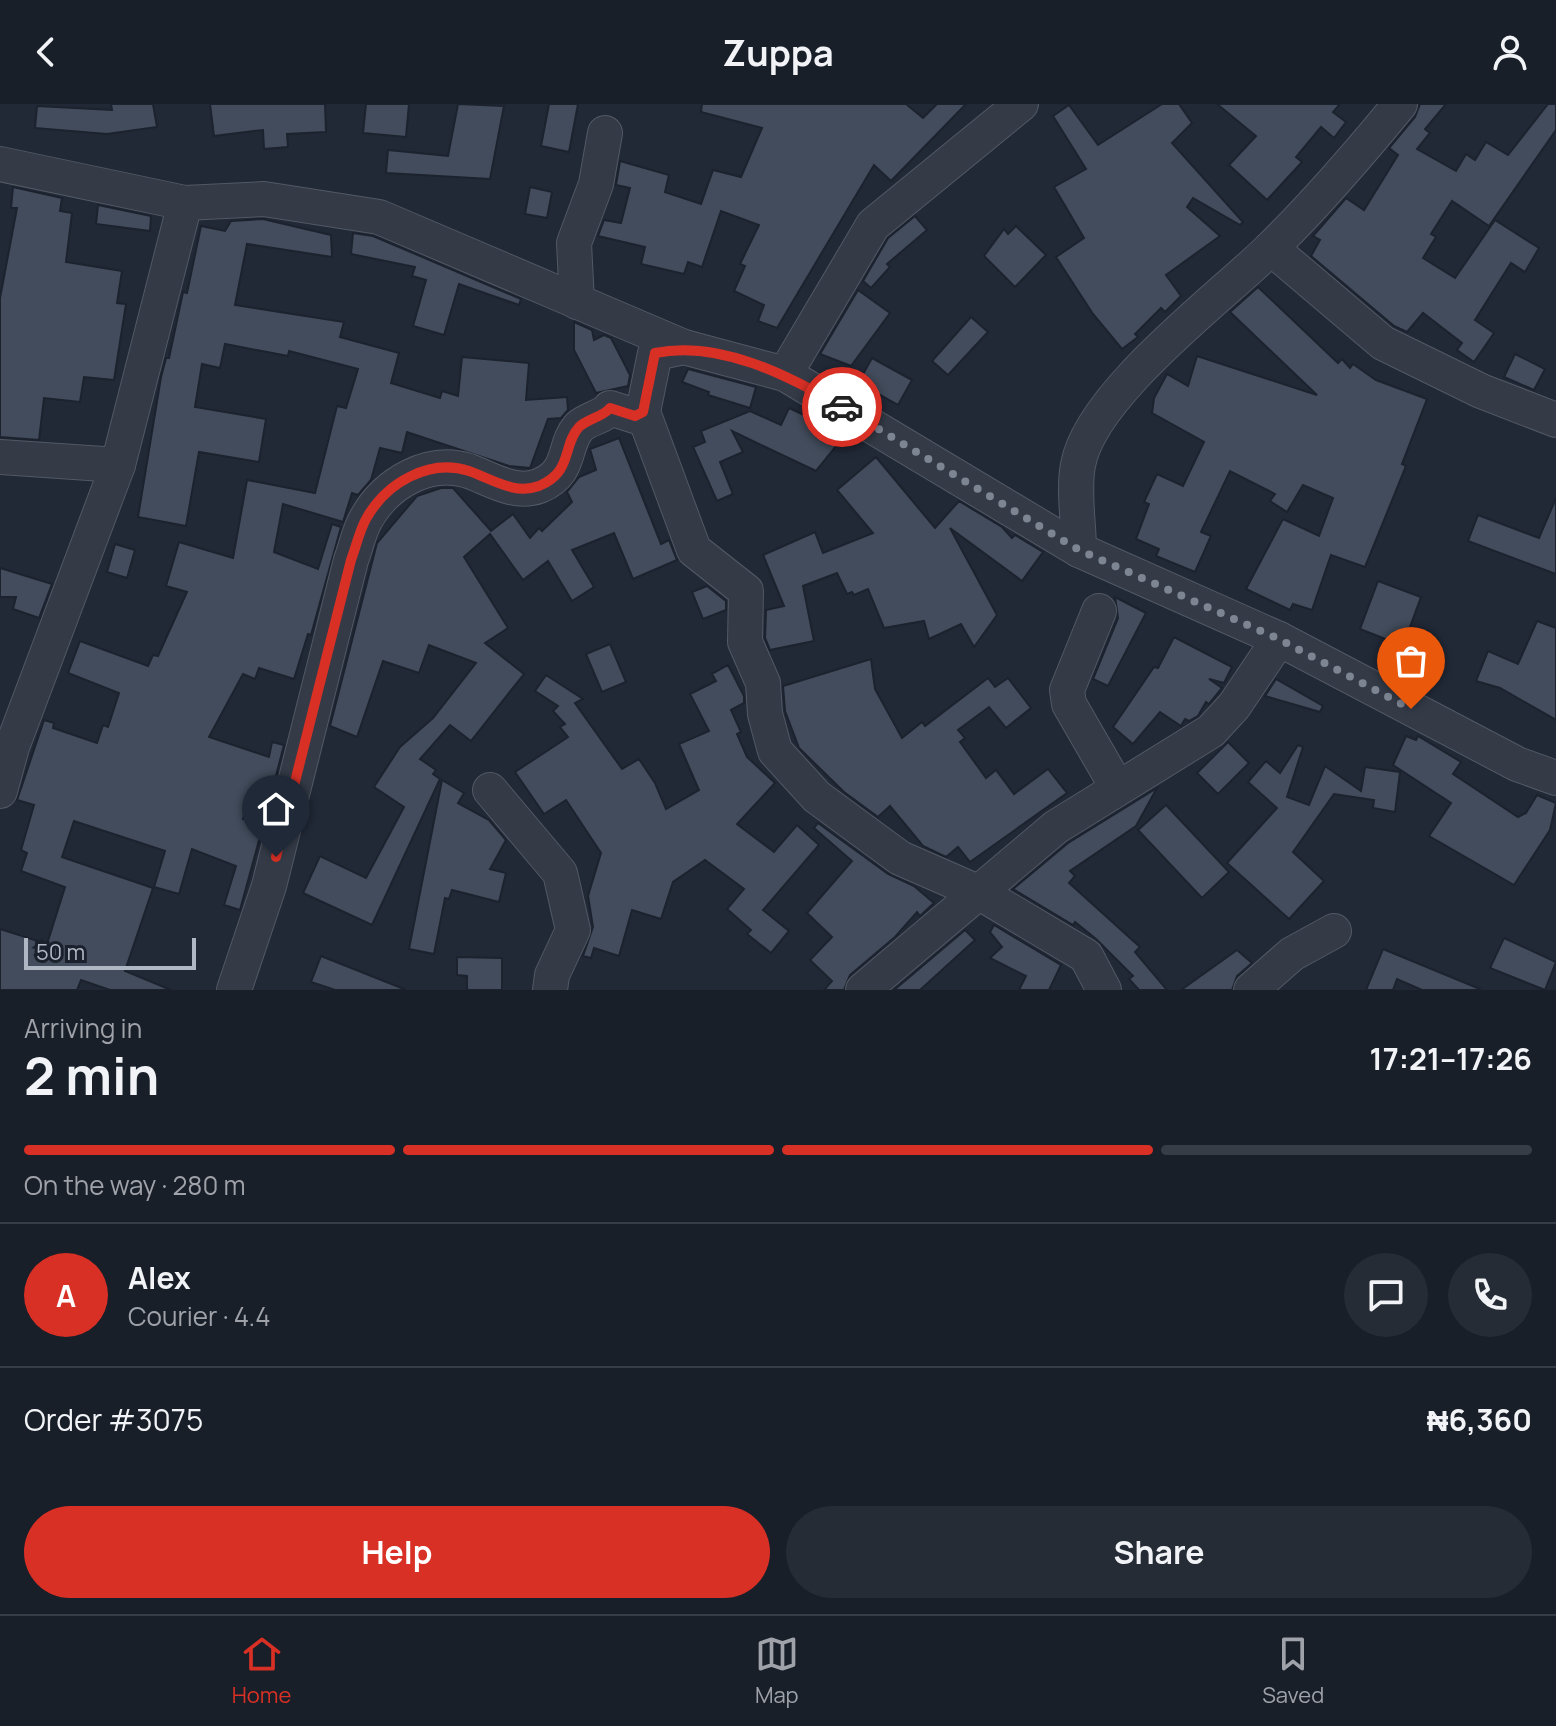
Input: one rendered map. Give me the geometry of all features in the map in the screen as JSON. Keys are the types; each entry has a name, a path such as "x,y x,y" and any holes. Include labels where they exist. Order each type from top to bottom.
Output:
{"street":[{"path":"785,374 873,225 1021,104"},
{"path":"1079,550 1078,464 1097,422 1132,377 1271,248 1346,169 1400,104"},
{"path":"577,302 574,243 596,184 605,133"},
{"path":"0,164 185,203 264,199 379,217 684,347 785,374 1079,550 1279,639 1517,764 1556,778"},
{"path":"0,791 6,746 118,465 185,203"},
{"path":"1271,248 1383,343 1481,391 1556,420"},
{"path":"684,347 655,353 643,412 694,550 746,591 745,642 763,683 765,714 775,751 817,797 900,858 980,893 1086,956 1104,990"},
{"path":"234,990 269,886 351,560 366,519 401,483 434,466 451,466 521,490 537,487 553,479 567,458 579,427 610,408 635,416 643,412"},
{"path":"0,457 118,465"},
{"path":"1099,611 1067,690 1069,704 1117,787"},
{"path":"863,990 1056,827 1211,731 1234,706 1279,639"},
{"path":"490,790 560,873 573,930 552,975 550,990"},
{"path":"1251,990 1292,954 1334,931"}],"building":[{"path":"111,104 153,104 157,127 107,134 35,128 37,106 112,110"},
{"path":"210,104 325,104 326,132 287,134 288,147 264,149 263,130 214,136"},
{"path":"366,104 409,104 406,137 363,133"},
{"path":"458,104 504,106 490,179 386,173 388,150 448,156"},
{"path":"549,104 578,104 569,152 541,146"},
{"path":"702,104 906,104 923,118 937,104 966,104 891,181 874,165 777,328 758,321 764,305 734,291 745,266 740,264 759,225 721,211 702,267 688,262 684,274 641,264 645,247 598,236 604,220 621,223 630,188 616,185 620,161 669,175 665,192 701,204 713,170 741,177 762,128 701,112"},
{"path":"1162,104 1179,104 1192,123 1172,143 1243,222 1240,225 1193,198 1187,207 1220,236 1166,275 1181,296 1165,312 1161,308 1135,334 1138,337 1122,349 1093,314 1056,257 1084,238 1054,187 1086,169 1053,116 1069,105 1098,145"},
{"path":"1217,104 1340,104 1333,112 1346,122 1334,138 1321,127 1296,157 1302,162 1267,200 1229,165 1256,136"},
{"path":"1420,104 1446,104 1425,129 1430,133 1417,149 1456,171 1466,154 1475,160 1486,142 1508,155 1548,104 1556,104 1556,130 1489,226 1452,201 1431,234 1436,237 1423,258 1455,278 1495,220 1539,248 1525,272 1511,263 1475,320 1494,333 1474,362 1457,350 1462,343 1423,313 1407,332 1394,326 1311,256 1320,240 1313,236 1346,198 1364,210 1398,155 1389,148 1415,117"},
{"path":"13,187 62,198 60,211 72,213 66,262 122,271 117,303 126,304 114,380 84,377 80,402 44,398 39,440 0,437 0,298 17,208 11,208"},
{"path":"530,187 552,192 547,218 525,214"},
{"path":"98,205 151,216 150,231 96,224"},
{"path":"915,216 927,230 887,264 890,267 871,288 863,281 888,238"},
{"path":"263,219 331,235 332,257 247,244 235,305 344,322 340,337 399,353 391,383 440,398 442,391 458,396 462,357 529,363 526,400 567,397 568,410 561,418 548,419 530,468 509,466 407,432 402,453 380,448 371,480 358,495 352,493 343,522 283,504 274,552 318,569 332,524 341,527 311,635 308,634 294,679 259,668 255,679 243,674 209,737 269,757 272,742 284,745 272,791 255,785 243,819 263,826 240,910 224,905 236,866 192,849 179,894 154,887 165,851 74,821 62,857 153,888 125,971 171,990 110,990 81,980 77,990 0,990 0,929 47,944 65,887 21,871 27,853 21,850 34,805 17,800 44,720 54,723 53,728 97,743 103,725 108,727 119,693 68,673 80,641 148,666 153,655 158,656 187,592 166,586 179,542 233,558 247,480 315,493 337,406 346,408 358,369 289,351 288,356 225,344 220,368 202,364 195,407 266,419 259,462 199,452 186,526 138,517 161,377 166,358 169,358 183,292 187,293 201,226 225,231 231,221"},
{"path":"1016,226 1046,255 1015,287 984,256 1004,229 1008,234"},
{"path":"353,233 373,236 521,299 519,305 459,284 444,335 413,326 426,280 412,276 415,267 351,254"},
{"path":"1258,287 1338,363 1342,359 1350,368 1353,364 1376,380 1427,399 1402,464 1406,466 1365,567 1331,555 1312,610 1293,604 1290,610 1246,589 1283,519 1319,536 1333,498 1303,485 1287,512 1270,501 1275,494 1230,471 1201,532 1211,536 1195,572 1156,556 1159,549 1136,539 1149,504 1144,502 1157,474 1183,486 1204,442 1152,413 1154,398 1167,374 1188,386 1197,356 1317,395 1230,312"},
{"path":"858,290 890,313 851,366 820,354"},
{"path":"971,317 988,332 948,375 932,361"},
{"path":"574,322 592,330 594,340 604,335 611,338 630,375 628,386 596,393 574,350"},
{"path":"1515,354 1545,369 1534,390 1504,377"},
{"path":"872,358 912,380 898,405 858,383"},
{"path":"688,369 756,387 750,408 708,395 709,392 682,382"},
{"path":"789,408 806,416 809,411 846,434 816,471 732,431 743,452 720,462 733,494 717,501 693,447 705,442 701,431 750,411 781,425"},
{"path":"619,438 661,544 669,540 677,560 633,579 614,533 572,550 594,587 572,601 548,561 523,580 490,534 464,557 508,628 485,643 524,674 471,741 450,725 420,759 436,770 433,774 440,779 372,925 303,893 320,856 366,878 404,807 374,787 400,747 433,718 476,663 429,645 419,673 383,661 357,737 330,726 377,543 417,496 441,488 453,488 491,531 513,514 530,538 539,528 542,531 572,502 567,492 579,477 596,470 590,449"},
{"path":"876,457 935,528 959,501 1002,527 1012,538 1015,535 1043,552 1022,581 950,528 997,615 974,647 961,624 929,639 924,621 884,628 868,589 854,595 852,592 847,594 837,573 803,586 814,641 770,650 765,638 766,610 784,606 763,555 815,532 823,553 873,533 837,490"},
{"path":"1556,498 1556,574 1468,541 1478,515 1539,538"},
{"path":"115,544 135,550 127,578 107,572"},
{"path":"0,568 52,584 39,618 13,609 16,597 0,597"},
{"path":"1378,581 1421,597 1403,646 1360,629"},
{"path":"707,586 726,601 726,610 703,619 692,592"},
{"path":"1115,597 1146,613 1108,686 1093,679 1118,618"},
{"path":"1537,621 1556,628 1556,720 1500,688 1476,681 1488,651 1518,664"},
{"path":"1174,637 1232,667 1224,683 1209,679 1222,688 1209,704 1206,702 1198,716 1189,721 1185,719 1181,726 1160,712 1133,744 1113,727 1154,667 1158,668"},
{"path":"610,644 626,682 602,692 586,654"},
{"path":"871,659 875,689 902,738 922,722 925,726 988,678 995,687 1008,678 1031,708 1006,728 989,707 958,730 965,738 960,742 986,778 996,770 1014,794 1048,769 1067,793 970,862 958,847 946,857 923,846 890,806 878,817 844,792 799,748 785,711 783,686"},
{"path":"728,665 744,696 744,703 731,710 741,732 737,734 747,757 775,783 737,824 774,852 797,825 819,845 763,910 789,931 771,953 747,934 751,930 727,909 744,889 705,860 673,882 661,919 632,910 619,956 594,948 591,958 583,956 593,927 588,896 601,853 566,800 544,814 515,772 568,737 560,727 565,724 553,711 558,706 535,691 546,675 583,699 575,703 622,769 639,759 655,783 666,809 699,790 679,744 709,731 690,694 716,681 712,674"},
{"path":"1276,679 1323,706 1320,712 1265,696"},
{"path":"1406,736 1416,740 1418,736 1461,762 1453,774 1518,817 1526,813 1537,795 1556,803 1550,830 1514,885 1429,836 1451,803 1393,765"},
{"path":"1228,742 1249,763 1218,794 1197,773"},
{"path":"1298,745 1303,747 1287,797 1309,805 1325,766 1361,791 1365,767 1400,772 1395,812 1373,808 1374,800 1334,794 1293,852 1324,881 1289,919 1227,863 1277,808 1248,782 1266,761 1280,773"},
{"path":"442,780 464,793 458,803 489,820 506,840 490,869 506,873 499,902 452,890 449,899 445,898 434,954 409,949"},
{"path":"1157,788 1136,826 1070,871 1075,876 1069,883 1140,947 1135,952 1167,990 1139,990 1129,979 1133,976 1075,922 1073,925 1013,889 1068,843"},
{"path":"1166,805 1229,872 1202,898 1138,830"},
{"path":"818,823 888,874 914,886 934,903 920,916 917,912 895,937 850,975 844,990 824,990 832,981 810,960 832,937 807,913 852,861 814,828"},
{"path":"994,925 1061,965 1049,990 1019,990 1026,976 990,958 1002,947 990,932"},
{"path":"965,930 975,940 920,990 894,990"},
{"path":"1504,938 1556,962 1545,990 1490,968"},
{"path":"1383,949 1480,990 1422,990 1397,979 1393,990 1366,990"},
{"path":"1237,950 1252,963 1237,976 1232,990 1181,990"},
{"path":"321,956 404,990 335,990 311,982"},
{"path":"457,957 502,958 502,990 467,990 467,976 457,975"}],"way so far":[{"path":"842,407 1079,550 1279,639 1411,709"}],"route":[{"path":"276,857 351,560 366,519 384,497 401,483 417,472 434,466 451,466 521,490 537,487 553,479 567,458 579,427 610,411 610,408 635,416 643,412 655,353 684,347 785,374 842,407"}]}
